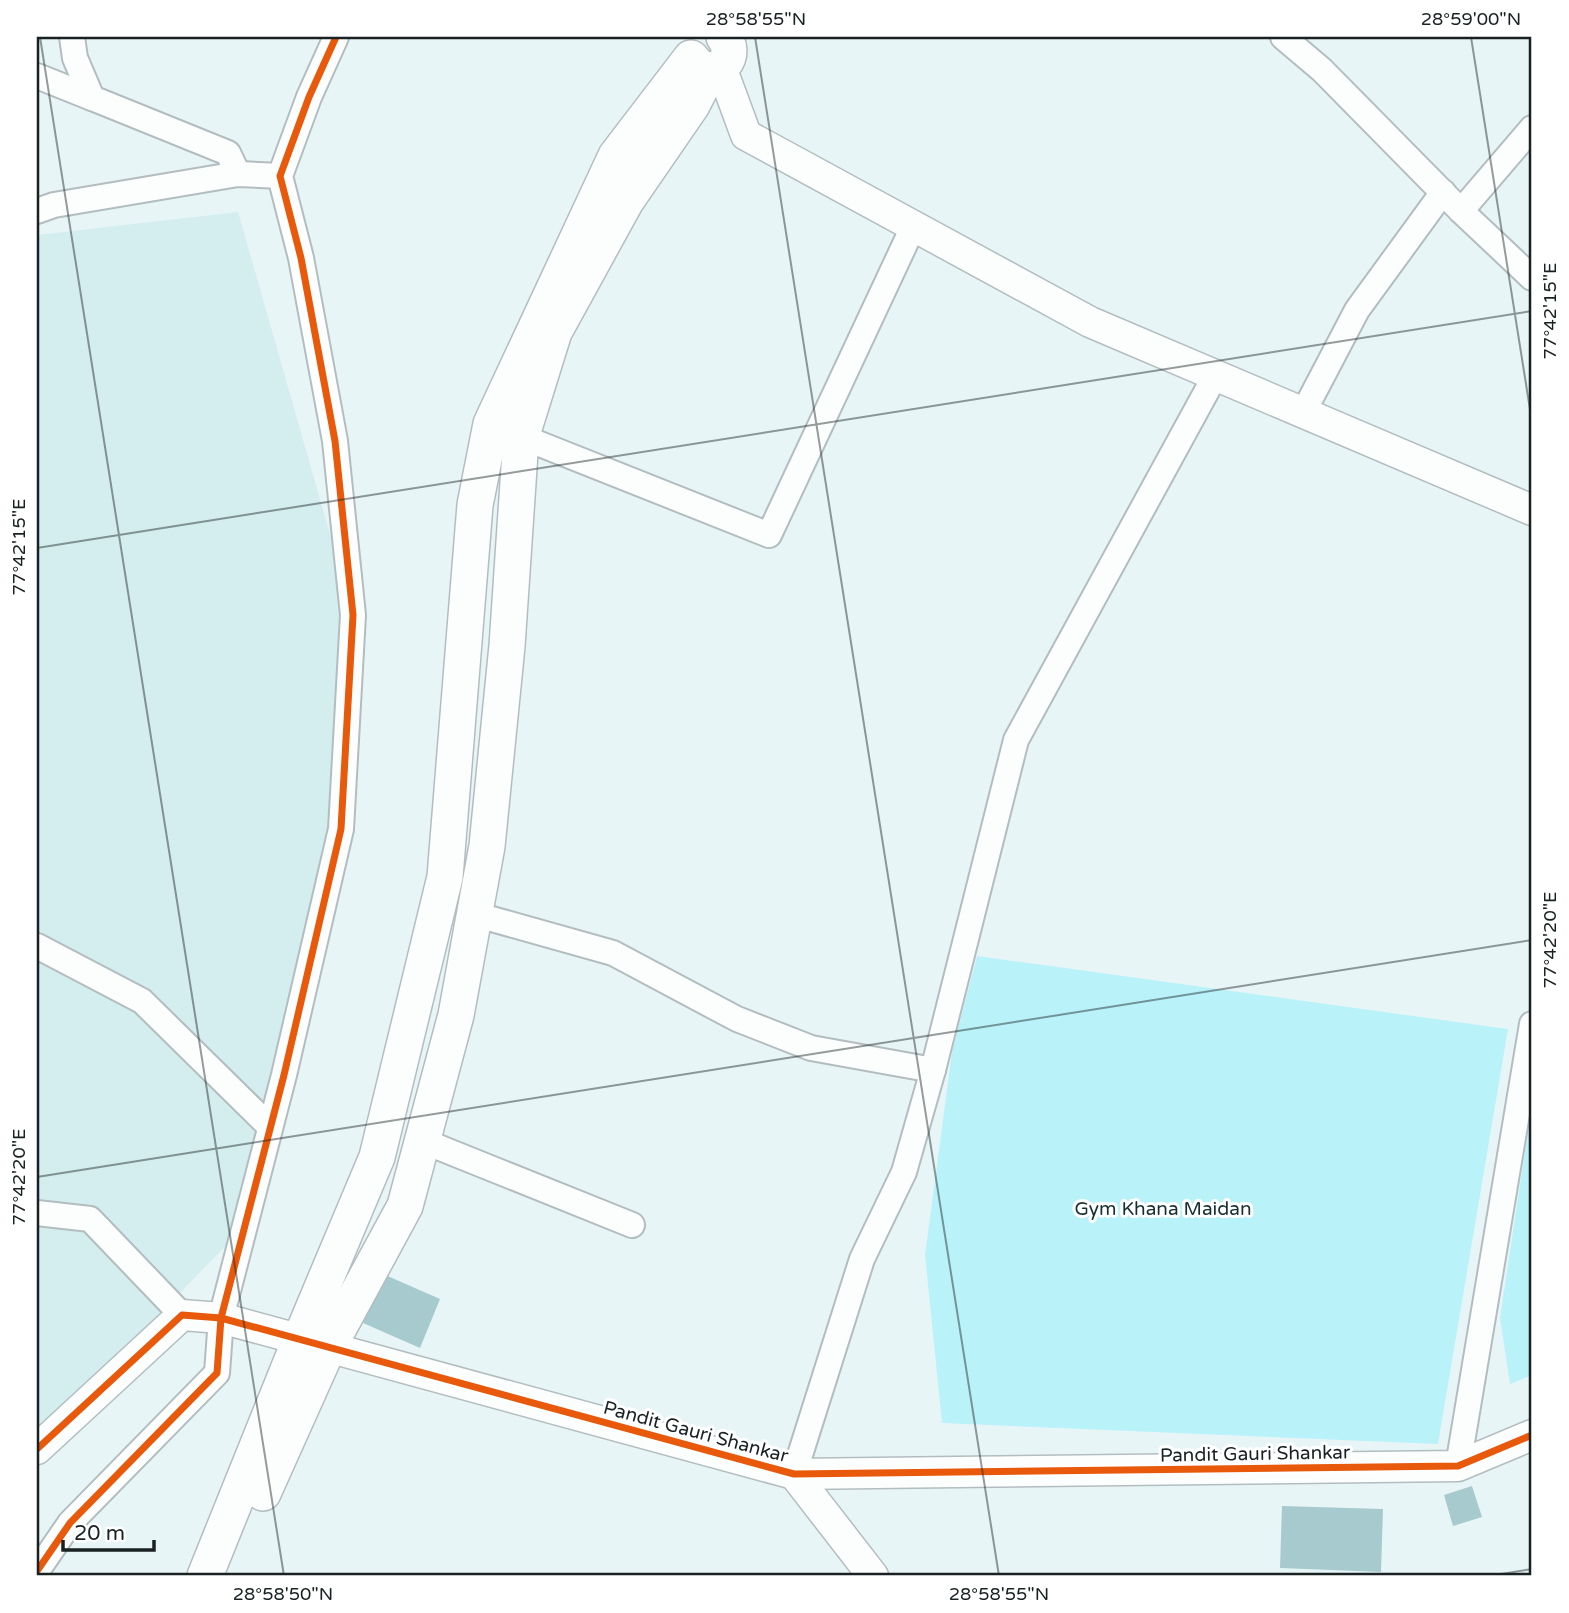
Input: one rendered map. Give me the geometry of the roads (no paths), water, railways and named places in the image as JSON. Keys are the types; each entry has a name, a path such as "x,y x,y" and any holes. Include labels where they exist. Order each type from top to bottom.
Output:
{"main road":[{"path":"229,1576 314,1344 362,1193 377,1157 444,877 475,505 506,431 554,332 626,201 692,105 708,54"},
{"path":"205,1576 314,1344 405,1206 423,1141 456,1015 487,846 508,646 506,431"},
{"path":"362,1193 405,1206"}],"street":[{"path":"72,37 75,58 92,98"},
{"path":"37,1571 70,1523 217,1373 221,1318 284,1074 341,828 353,615 335,441 301,258 281,176 309,97 336,37"},
{"path":"1283,37 1322,71 1461,211 1532,278"},
{"path":"708,54 746,135 1090,323 1532,510"},
{"path":"37,76 228,153 238,174"},
{"path":"1461,211 1532,128"},
{"path":"37,211 54,205 238,174 281,176"},
{"path":"1303,413 1357,310 1443,192"},
{"path":"506,431 769,535 913,227"},
{"path":"873,1576 794,1474 862,1259 904,1172 933,1070 1016,740 1215,376"},
{"path":"474,914 613,953 737,1019 811,1048 933,1070"},
{"path":"37,946 142,1001 270,1127"},
{"path":"1458,1466 1532,1024"},
{"path":"423,1141 632,1225"},
{"path":"37,1213 90,1219 182,1315 37,1449"},
{"name":"Pandit Gauri Shankar","path":"182,1315 221,1318 794,1474 1458,1466 1532,1435"}],"park label":[{"name":"Gym Khana Maidan","path":"1163,1208"}]}
